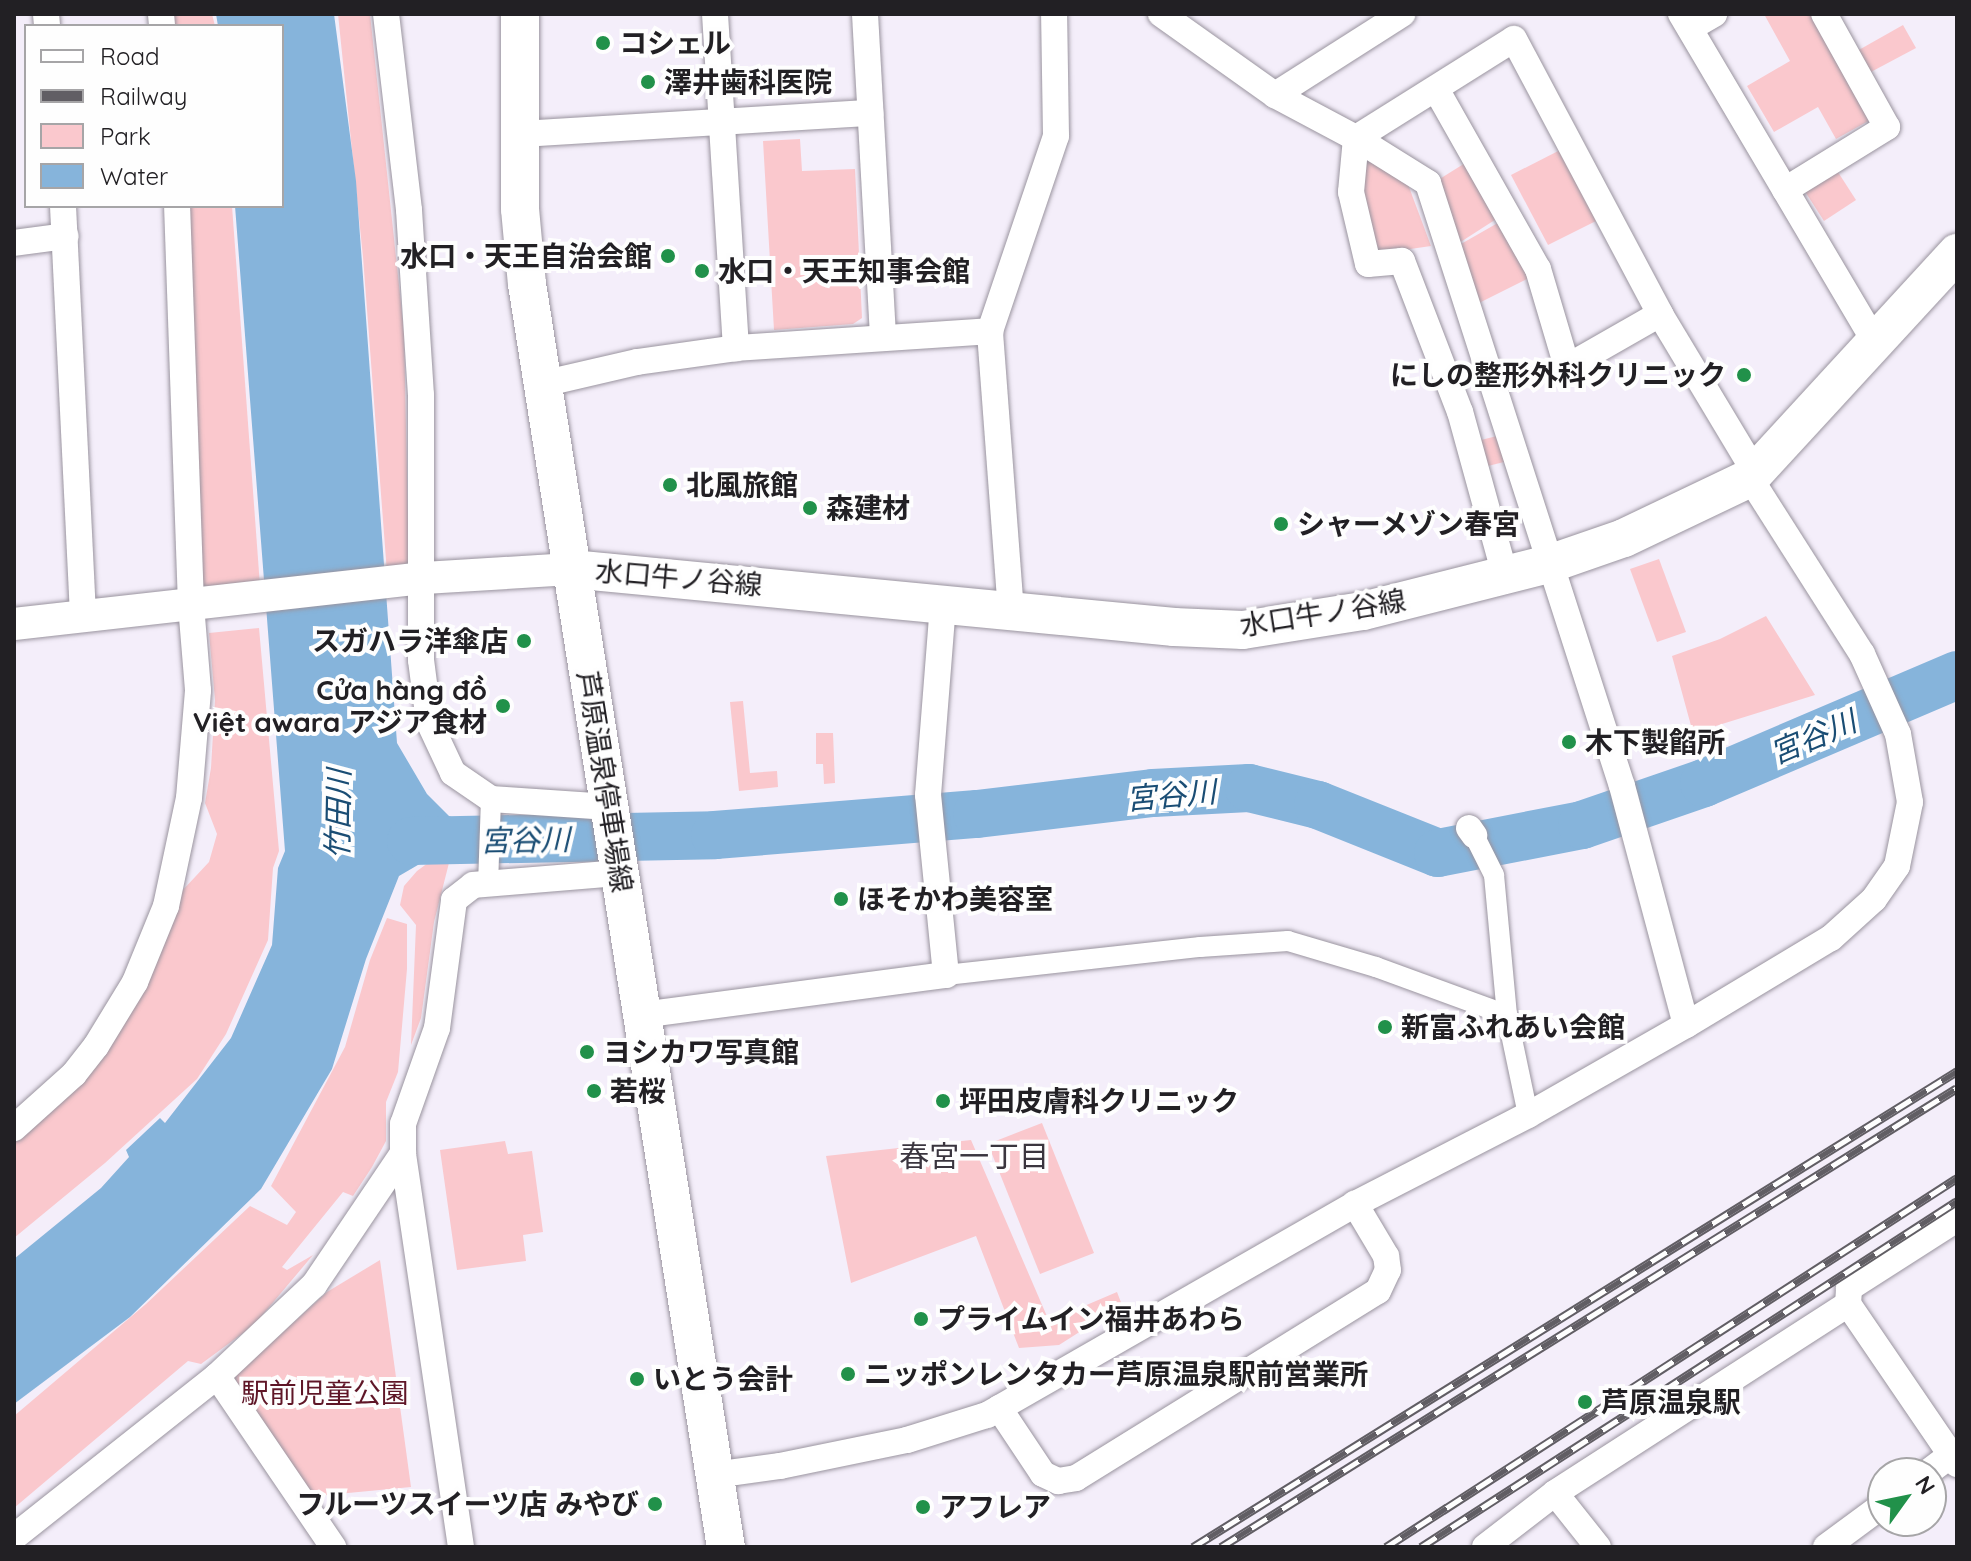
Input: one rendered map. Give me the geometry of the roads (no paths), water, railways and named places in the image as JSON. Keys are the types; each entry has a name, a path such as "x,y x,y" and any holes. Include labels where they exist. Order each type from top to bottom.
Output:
{"main road":[{"name":"芦原温泉停車場線","path":"520,14 520,209 542,384 726,1547"},
{"name":"水口牛ノ谷線","path":"571,569 1011,612 1243,630 1363,611 1549,564 1676,516 1753,476 1957,253"}],"street":[{"path":"386,14 409,210 421,395 424,578 421,660 429,722 453,773 491,799 609,807"},
{"path":"715,14 736,348"},
{"path":"865,14 883,336"},
{"path":"1011,612 990,331 1056,136 1054,14"},
{"path":"1161,14 1275,95 1356,138 1428,183 1622,786 1686,1025"},
{"path":"1275,95 1402,14"},
{"path":"1714,14 1686,21 1875,342"},
{"path":"1785,190 1887,127 1824,14"},
{"path":"714,1475 780,1466 907,1440 965,1424 999,1408 1355,1204 1528,1115 1831,938 1874,899 1897,866 1910,802 1898,734 1862,654 1753,476 1660,314 1514,39 1356,138"},
{"path":"1436,89 1538,269 1567,367 1660,314"},
{"path":"522,134 870,113"},
{"path":"1356,138 1351,192 1368,264 1402,261 1460,412 1505,575"},
{"path":"63,208 83,617"},
{"path":"14,1128 74,1074 96,1046 135,982 166,906 189,798 197,706 199,604 177,208"},
{"path":"14,243 66,236"},
{"path":"542,384 637,362 736,348 990,331"},
{"path":"14,624 424,578 571,569"},
{"path":"943,603 928,795 946,975"},
{"path":"488,885 491,799"},
{"path":"1472,831 1494,875 1507,1015 1528,1115"},
{"path":"461,1547 403,1153 403,1124 437,1028 454,900 473,885 618,863"},
{"path":"642,1015 946,975 1200,947 1288,941 1376,967 1507,1015"},
{"path":"14,1537 217,1376 314,1285 403,1153"},
{"path":"999,1408 1043,1474 1058,1481 1076,1478 1378,1291 1388,1270 1386,1256 1355,1204"},
{"path":"1954,1460 1848,1304 1849,1288 1957,1219"},
{"path":"1485,1547 1555,1493 1848,1304"},
{"path":"217,1376 333,1547"},
{"path":"1555,1493 1598,1547"},
{"path":"1826,1547 1867,1517"}],"water":[{"name":"竹田川","path":"216,14 334,14 356,181 397,743 427,794 449,816 479,828 477,847 447,848 399,876 366,959 332,1069 261,1189 130,1317 14,1404 14,1259 101,1188 129,1157 126,1150 160,1118 165,1123 231,1038 272,945 278,868 285,851 235,208 284,208 284,24 218,24"}],"waterway":[{"name":"宮谷川","path":"411,841 715,835 977,814 1153,793 1249,788 1318,805 1438,853 1582,825 1704,783 1957,675"}],"railway":[{"path":"1193,1547 1957,1071"},
{"path":"1221,1547 1957,1088"},
{"path":"1386,1547 1957,1178"},
{"path":"1421,1547 1957,1201"}],"place":[{"name":"コシェル","path":"603,43"},
{"name":"澤井歯科医院","path":"648,82"},
{"name":"水口・天王自治会館","path":"668,256"},
{"name":"水口・天王知事会館","path":"702,271"},
{"name":"にしの整形外科クリニック","path":"1744,375"},
{"name":"北風旅館","path":"670,485"},
{"name":"森建材","path":"810,508"},
{"name":"シャーメゾン春宮","path":"1281,524"},
{"name":"スガハラ洋傘店","path":"524,641"},
{"name":"Cửa hàng đồ Việt awara アジア食材","path":"503,706"},
{"name":"木下製餡所","path":"1569,742"},
{"name":"ほそかわ美容室","path":"841,899"},
{"name":"新富ふれあい会館","path":"1385,1027"},
{"name":"ヨシカワ写真館","path":"587,1052"},
{"name":"若桜","path":"594,1091"},
{"name":"坪田皮膚科クリニック","path":"943,1101"},
{"name":"プライムイン福井あわら","path":"921,1319"},
{"name":"ニッポンレンタカー芦原温泉駅前営業所","path":"848,1374"},
{"name":"いとう会計","path":"637,1379"},
{"name":"芦原温泉駅","path":"1585,1402"},
{"name":"フルーツスイーツ店 みやび","path":"655,1504"},
{"name":"アフレア","path":"923,1507"}],"district":[{"name":"春宮一丁目","path":"974,1156"}],"park label":[{"name":"駅前児童公園","path":"325,1393"}]}
